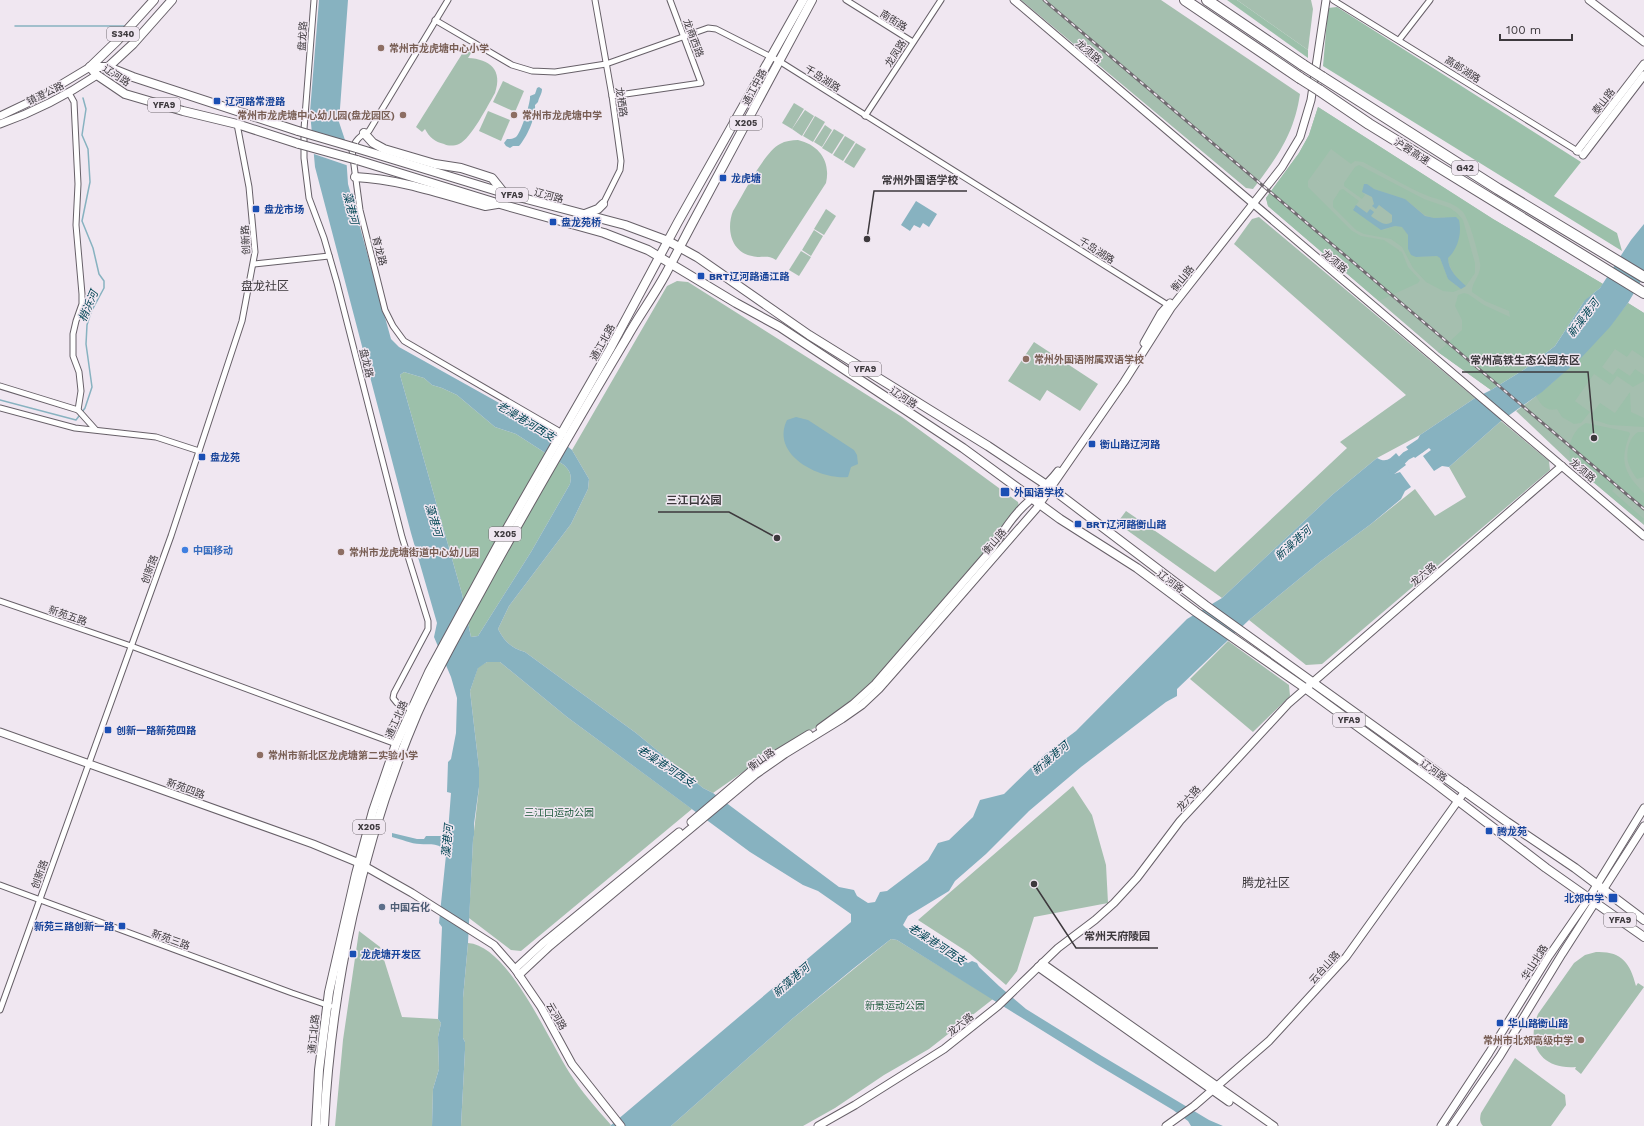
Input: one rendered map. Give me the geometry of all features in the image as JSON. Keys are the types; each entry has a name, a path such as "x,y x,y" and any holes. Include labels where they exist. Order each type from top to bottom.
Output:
{"highway":[{"name":"沪蓉高速","path":"1185,0 1369,124 1643,292"},
{"name":"沪蓉高速","path":"1207,0 1322,77 1498,189 1644,277"}],"main road":[{"name":"S340","path":"90,67 116,42 154,0"},
{"name":"S340","path":"126,50 172,0"},
{"name":"通江中路","path":"660,257 678,222 803,0"},
{"name":"通江中路","path":"671,263 812,0"},
{"path":"97,75 126,50"},
{"path":"126,50 120,59 119,67 122,71 133,77"},
{"name":"辽河路","path":"90,67 108,67 133,77 298,131 504,193 625,225 668,241"},
{"name":"辽河路","path":"90,67 97,75 125,94 183,111 237,124 500,204"},
{"path":"364,133 373,143 384,149 434,164 461,168 492,178 504,193"},
{"path":"355,177 374,178 399,183 485,206 500,204"},
{"name":"YFA9","path":"500,204 604,233 648,250 671,263"},
{"path":"584,215 598,209 603,204"},
{"path":"603,204 602,211 604,216 610,221"},
{"name":"YFA9","path":"668,241 680,247"},
{"name":"辽河路","path":"680,247 743,288 774,312 803,331 988,446 1048,487 1206,605 1247,633 1644,920"},
{"name":"通江北路","path":"565,436 660,257"},
{"name":"辽河路","path":"671,263 736,303 780,327 963,448 1060,519 1137,568 1458,800 1546,868 1644,937"},
{"name":"通江北路","path":"565,436 671,263"},
{"path":"549,465 565,436"},
{"name":"通江北路","path":"324,1126 328,1072 336,1007 373,811 396,744 411,709 437,657 509,525 549,465"},
{"name":"通江北路","path":"316,1126 319,1070 326,1005 362,864 418,711 440,667 549,465"}],"street":[{"name":"盘龙路","path":"314,0 306,94 304,158 309,198 329,256 339,291 402,537 428,621 428,629 394,693 393,698 397,703 411,709"},
{"name":"育龙路","path":"448,0 369,130 354,142 352,150 360,210 386,310 393,326 404,341 565,436"},
{"name":"龙栖路","path":"595,0 612,96 621,161 620,170 603,204"},
{"name":"龙商西路","path":"612,96 701,83 670,0"},
{"name":"南街路","path":"846,0 913,42"},
{"name":"龙凤路","path":"865,116 941,0"},
{"name":"龙须路","path":"1014,0 1644,536"},
{"name":"衡山路","path":"1252,203 1285,155 1300,126 1306,100 1321,0"},
{"name":"衡山路","path":"722,799 784,754 842,719 862,705 879,689 923,639 1048,487 1124,382 1170,307 1282,167 1300,137 1308,115 1326,0"},
{"name":"高邮湖路","path":"1333,0 1580,153"},
{"path":"1399,40 1430,0"},
{"path":"1589,0 1644,42"},
{"name":"千岛湖路","path":"435,20 512,65 532,71 555,72 606,64 708,28 716,28 779,60 865,116 1170,307"},
{"name":"泰山路","path":"1580,153 1644,64"},
{"name":"镇澄公路","path":"0,116 40,97 90,67"},
{"name":"镇澄公路","path":"0,124 38,109 69,93 97,75"},
{"name":"泰山路","path":"1580,153 1644,75"},
{"path":"69,93 74,102 78,184 76,225 82,294 82,304 73,334 73,356 79,372 81,391 78,410"},
{"name":"创新路","path":"0,1010 170,536 242,321 254,264 255,252 251,202 237,124"},
{"path":"254,264 329,256"},
{"path":"0,386 78,410 94,429"},
{"path":"0,408 74,428 156,437 199,451"},
{"name":"龙六路","path":"818,1126 855,1105 944,1049 1014,992 1058,948 1095,920 1114,903 1137,878 1180,822 1289,703 1562,466"},
{"name":"衡山路","path":"517,972 550,946 722,799 758,765 787,746 822,727 853,704 875,684 992,549 1003,531 1026,504 1036,501"},
{"name":"新苑五路","path":"0,601 131,646 396,744"},
{"name":"新苑四路","path":"0,732 306,842 362,864"},
{"name":"云台山路","path":"1166,1126 1215,1089 1269,1041 1346,957 1465,791"},
{"name":"华山北路","path":"1452,1126 1500,1056 1600,887 1644,808"},
{"name":"华山北路","path":"1600,887 1644,826"},
{"name":"云河路","path":"362,864 412,893 494,945 517,972 540,1007 572,1064 621,1126"},
{"name":"新苑三路","path":"0,885 326,1005 336,1007"},
{"name":"华山北路","path":"1441,1126 1489,1053 1549,956 1592,900"},
{"path":"1040,965 1265,1126"},
{"path":"1215,1089 1274,1126"}],"green space":[{"path":"1021,0 1161,0 1300,94 1294,122 1277,156 1253,189 1246,188"},
{"path":"1227,0 1237,0 1308,50 1308,58"},
{"path":"1237,0 1311,0 1313,9 1308,50"},
{"path":"1337,7 1581,162 1554,196 1617,233 1622,251 1323,66 1328,8"},
{"path":"467,46 473,50 468,58 483,61 493,67 496,72 497,85 495,93 469,136 459,144 447,145 433,139 425,129 422,132 416,127"},
{"path":"503,81 524,91 515,112 493,102"},
{"path":"794,103 804,109 792,129 782,123"},
{"path":"1318,107 1493,219 1603,284 1491,390 1438,352 1268,206 1266,198 1299,153 1309,135"},
{"path":"1318,107 1493,219 1603,284 1585,300 1555,346 1525,369 1491,390 1438,352 1462,330 1462,320 1455,306 1458,295 1464,293 1468,294 1484,305 1510,317 1509,311 1485,301 1472,292 1480,263 1465,215 1454,205 1428,196 1363,162 1355,161 1351,164 1331,149 1308,181 1308,187 1351,230 1361,236 1384,240 1402,252 1408,267 1420,280 1418,283 1379,301 1268,206 1266,198 1299,153 1309,135"},
{"path":"805,110 814,116 802,136 792,129"},
{"path":"488,111 510,120 501,141 479,131"},
{"path":"815,116 825,122 813,142 803,136"},
{"path":"825,125 832,130 822,147 814,142"},
{"path":"834,129 844,135 832,154 822,148"},
{"path":"845,136 855,142 843,161 833,155"},
{"path":"798,140 812,146 822,155 827,168 826,183 776,260 769,257 755,257 745,254 735,245 730,232 733,211 754,174 767,156 782,143"},
{"path":"856,143 866,149 854,168 844,162"},
{"path":"1359,165 1424,199 1450,208 1457,213 1463,220 1475,263 1475,273 1466,286 1455,277 1448,261 1445,217 1434,218 1425,215 1405,199 1374,189 1367,184 1362,192 1365,195 1362,199 1344,186 1344,183 1355,167"},
{"path":"1343,189 1359,201 1353,209 1384,230 1395,226 1402,227 1408,235 1408,249 1416,257 1437,256 1440,258 1448,279 1461,289 1453,292 1443,291 1426,282 1413,268 1402,247 1391,239 1364,234 1356,230 1333,207 1333,201 1340,190"},
{"path":"826,209 836,216 824,235 814,229"},
{"path":"1259,217 1475,398 1420,435 1377,458 1332,495 1222,598 1117,523 1126,511 1215,572 1347,448 1340,442 1406,395 1234,244 1252,219"},
{"path":"814,230 823,236 811,256 802,250"},
{"path":"801,251 811,257 799,276 789,270"},
{"path":"677,281 688,282 902,417 1018,502 1019,506 1018,510 999,531 990,548 869,686 820,725 773,751 713,793 703,788 636,733 525,652 512,646 503,638 498,629 509,606 571,524 588,489 589,479 572,450 667,286"},
{"path":"1628,303 1644,313 1644,525 1573,465 1516,411 1546,388 1576,361"},
{"path":"1628,303 1644,313 1644,358 1632,350 1627,357 1615,349 1602,367 1613,375 1618,368 1630,376 1635,369 1644,375 1644,381 1633,387 1617,376 1610,385 1594,374 1575,401 1590,412 1581,423 1574,424 1562,417 1557,409 1550,410 1544,407 1536,396 1585,352"},
{"path":"1034,342 1098,384 1080,411 1047,390 1040,401 1008,381"},
{"path":"404,372 424,378 432,385 457,395 495,427 516,434 564,465 570,473 570,484 531,552 478,636 471,637 462,594 400,375"},
{"path":"1630,392 1631,412 1644,418 1644,427 1610,425 1591,419 1591,415 1600,403 1615,413"},
{"path":"1501,421 1549,461 1550,470 1322,664 1306,665 1249,620 1321,561 1415,489 1435,516 1466,497 1449,467"},
{"path":"1586,423 1629,432 1630,434 1624,459 1625,466 1632,479 1644,493 1644,510 1616,486 1612,491 1644,519 1641,522 1573,465 1570,454 1571,441 1581,426"},
{"path":"1638,432 1644,432 1644,477 1637,479 1630,467 1627,452 1632,438"},
{"path":"1228,641 1289,685 1290,696 1253,732 1190,679"},
{"name":"三江口运动公园","path":"487,662 500,662 567,717 692,809 521,951 511,950 469,918 473,840 479,787 479,768 470,691 478,667"},
{"path":"1073,786 1092,815 1106,865 1108,903 1034,917 1017,971 1006,985 969,953 918,920"},
{"path":"359,931 380,947 402,1017 438,1019 441,1023 438,1037 439,1069 433,1089 432,1126 335,1126 343,1040"},
{"name":"新景运动公园","path":"891,939 897,940 993,999 929,1049 884,1075 835,1108 803,1126 671,1126 792,1019"},
{"path":"468,943 483,948 498,960 512,977 539,1018 569,1072 594,1106 611,1125 610,1126 461,1126 465,1050 465,1042 463,1038 463,998"},
{"path":"1596,952 1605,952 1618,956 1631,970 1636,986 1638,983 1644,987 1581,1074 1575,1069 1576,1067 1564,1067 1554,1064 1546,1060 1539,1053 1535,1045 1535,1025 1538,1014 1574,963 1585,955"},
{"path":"1515,1058 1565,1095 1566,1105 1551,1126 1483,1126 1481,1123 1481,1113"}],"water":[{"path":"319,0 348,0 339,122 345,140 348,184 391,339 399,347 546,429 572,450 589,479 588,489 571,524 509,606 498,629 503,638 516,649 525,652 636,733 703,788 713,793 839,887 854,890 857,896 868,903 875,902 880,892 887,891 928,860 938,843 949,840 973,817 980,800 1004,794 1046,753 1061,748 1064,740 1076,731 1187,619 1222,598 1332,495 1377,458 1388,460 1396,453 1406,465 1394,474 1400,472 1411,487 1405,491 1401,499 1371,524 1321,561 1249,620 1177,689 1177,696 1166,702 1081,767 1029,811 986,854 955,881 949,891 908,916 903,925 968,963 972,961 977,963 979,967 999,986 1026,1009 1209,1120 1223,1126 1191,1126 1188,1121 1173,1110 1096,1064 897,940 891,939 792,1019 671,1126 610,1126 851,922 851,914 818,891 803,885 750,852 567,717 500,662 487,662 478,668 470,691 479,768 479,787 474,824 468,943 463,998 463,1038 465,1042 465,1050 461,1126 432,1126 433,1089 439,1069 438,1037 441,1023 438,1019 442,927 439,923 446,855 445,850 439,846 433,844 417,844 392,837 392,833 417,839 424,839 426,836 442,836 448,832 451,793 447,792 448,762 451,759 456,733 457,698 451,677 434,637 437,623 411,533 315,167 310,112","holes":["404,372 424,378 432,385 457,395 495,427 516,434 564,465 571,476 570,484 531,552 478,636 471,637 462,594 400,375"]},
{"path":"539,87 542,89 542,92 538,102 535,105 532,121 525,137 519,146 513,146 510,148 506,146 504,143 507,139 514,138 518,134 525,117 530,96 535,94 537,88"},
{"path":"1364,184 1367,184 1374,189 1405,199 1425,216 1434,218 1456,217 1459,220 1460,230 1457,245 1448,258 1448,262 1454,274 1466,286 1461,289 1448,279 1440,258 1437,256 1416,257 1411,255 1408,249 1408,235 1402,227 1395,226 1381,230 1353,210 1356,205 1367,213 1370,209 1374,212 1371,216 1384,224 1392,222 1392,215 1379,205 1376,209 1372,206 1374,204 1372,197 1362,192"},
{"path":"916,201 937,214 929,227 923,223 920,228 914,225 910,231 901,225"},
{"path":"1644,224 1644,276 1628,303 1610,327 1582,357 1542,392 1501,421 1449,467 1442,466 1434,471 1423,456 1431,450 1429,448 1415,458 1406,447 1418,439 1420,435 1475,398 1525,369 1555,346 1585,300 1600,288 1631,240"},
{"path":"796,417 808,420 854,450 857,455 858,464 851,467 848,477 837,477 812,470 791,454 785,444 784,433 787,420"}],"pier":[{"path":"309,130 347,143 349,166 311,153"}],"waterway":[{"path":"15,26 124,26"},
{"name":"梢浜河","path":"0,400 76,420 85,408 92,387 86,344 87,325 91,312 104,288 104,281 99,274 93,248 82,221 90,182 88,149 82,135 86,109 83,98"},
{"name":"新澡港河","path":"1393,469 1406,456 1421,448"}],"railway":[{"path":"1044,0 1644,509"}],"place":[{"name":"常州市龙虎塘中心小学","path":"381,48"},
{"name":"辽河路常澄路","path":"217,101"},
{"name":"常州市龙虎塘中心幼儿园(盘龙园区)","path":"403,115"},
{"name":"常州市龙虎塘中学","path":"514,115"},
{"name":"龙虎塘","path":"723,178"},
{"name":"盘龙市场","path":"256,209"},
{"name":"盘龙苑桥","path":"553,222"},
{"name":"常州外国语学校","path":"867,239"},
{"name":"BRT辽河路通江路","path":"701,276"},
{"name":"常州外国语附属双语学校","path":"1026,359"},
{"name":"常州高铁生态公园东区","path":"1594,438"},
{"name":"衡山路辽河路","path":"1092,444"},
{"name":"盘龙苑","path":"202,457"},
{"name":"外国语学校","path":"1005,492"},
{"name":"BRT辽河路衡山路","path":"1078,524"},
{"name":"三江口公园","path":"777,538"},
{"name":"中国移动","path":"185,550"},
{"name":"常州市龙虎塘街道中心幼儿园","path":"341,552"},
{"name":"创新一路新苑四路","path":"108,730"},
{"name":"常州市新北区龙虎塘第二实验小学","path":"260,755"},
{"name":"腾龙苑","path":"1489,831"},
{"name":"常州天府陵园","path":"1034,884"},
{"name":"北郊中学","path":"1613,898"},
{"name":"中国石化","path":"382,907"},
{"name":"新苑三路创新一路","path":"122,926"},
{"name":"龙虎塘开发区","path":"353,954"},
{"name":"华山路衡山路","path":"1500,1023"},
{"name":"常州市北郊高级中学","path":"1581,1040"}],"district":[{"name":"盘龙社区","path":"265,286"},
{"name":"腾龙社区","path":"1266,883"}],"water label":[{"name":"藻港河","path":"351,208"},
{"name":"老澡港河西支","path":"526,421"},
{"name":"藻港河","path":"434,520"},
{"name":"老澡港河西支","path":"666,766"},
{"name":"藻港河","path":"447,841"},
{"name":"老澡港河西支","path":"937,944"},
{"name":"新藻港河","path":"791,980"}]}
